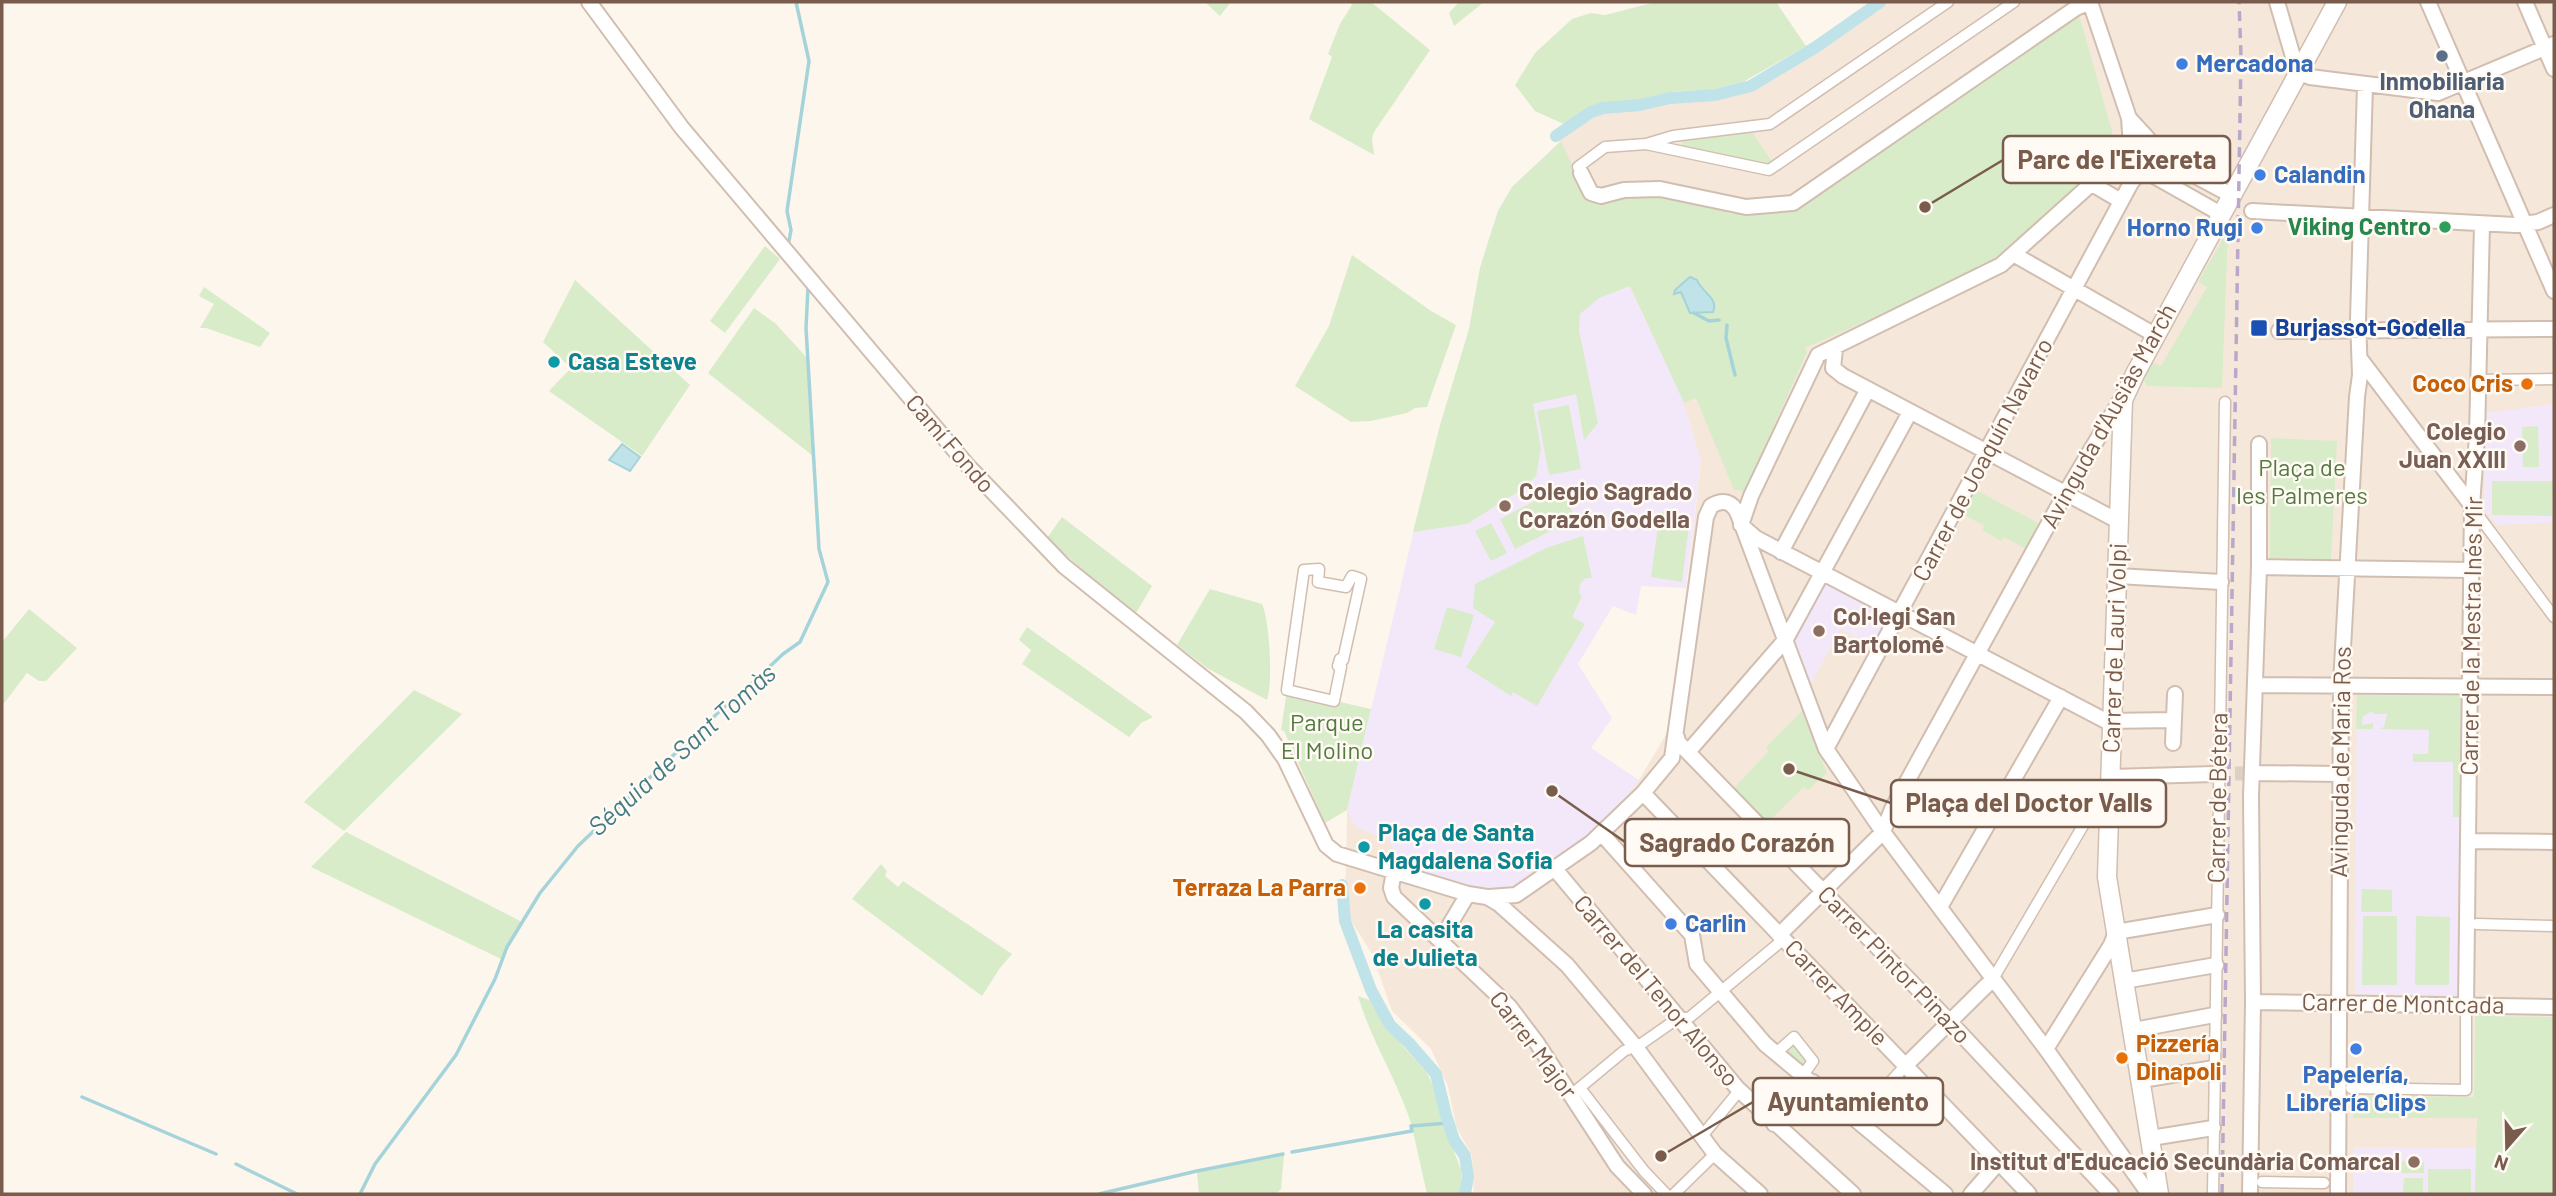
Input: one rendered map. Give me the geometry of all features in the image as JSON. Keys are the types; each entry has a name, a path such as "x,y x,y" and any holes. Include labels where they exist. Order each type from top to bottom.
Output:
{"street":[{"name":"Camí Fondo","path":"589,2 671,114 977,475 1064,566 1246,712 1268,735 1285,759 1326,845 1337,854 1394,873"},
{"path":"1948,2 1770,124 1673,136 1646,144 1605,147 1580,170 1591,193 1601,197 1624,190 1660,189 1746,207 1793,203 2076,8 2090,2 2129,118 2129,163 2221,214"},
{"path":"1646,144 1769,170 2014,2"},
{"path":"2277,2 2300,73 2310,77 2434,94 2550,46"},
{"name":"Avinguda d'Ausiàs March","path":"1883,832 1892,809 1977,653 2125,392 2337,2"},
{"path":"2428,2 2554,291"},
{"path":"2525,2 2550,46 2554,69"},
{"name":"Avinguda de Maria Ros","path":"2338,1194 2341,684 2360,357 2365,85"},
{"path":"2129,118 2164,159 2231,195"},
{"path":"1741,525 1751,496 1818,355 1989,273 2015,255 2130,148 2143,140 2154,146"},
{"path":"2142,171 2156,164 2154,146"},
{"name":"Carrer de Joaquín Navarro","path":"1826,749 2121,201 2136,174 2142,171"},
{"path":"2092,184 2121,201"},
{"path":"2252,211 2526,225 2554,215"},
{"name":"Carrer de la Mestra Inés Mir","path":"2466,1006 2472,506 2482,224"},
{"path":"2015,255 2155,335"},
{"path":"2279,331 2554,329"},
{"path":"1835,349 1833,368 1910,412 2120,522"},
{"path":"2360,357 2554,617"},
{"path":"2478,380 2554,379"},
{"path":"2358,388 2368,382 2380,385"},
{"path":"1782,552 1868,389"},
{"name":"Carrer de Lauri Volpi","path":"2125,392 2107,877 2159,1194"},
{"name":"Carrer de Bétera","path":"2213,1194 2225,402"},
{"path":"1688,752 1786,639 1910,412"},
{"name":"Carrer de Bétera","path":"2250,1194 2253,1002 2251,796 2259,567 2259,444"},
{"path":"2453,480 2463,483 2474,474"},
{"path":"1394,873 1468,894 1488,897 1516,895 1602,834 1643,793 1672,758 1706,517 1712,506 1723,501 1728,503 1735,507 1826,749 1883,832 2046,1049 2150,1194"},
{"path":"1741,525 1751,535 1821,573 2106,721 2174,720"},
{"path":"2259,567 2471,570"},
{"path":"1319,569 1318,582 1346,587 1352,576 1361,579 1361,582 1343,660 1339,662 1341,667 1334,701 1287,690 1304,570 1319,569"},
{"path":"2118,576 2221,582"},
{"path":"2256,685 2554,687"},
{"path":"2173,743 2175,694"},
{"path":"1940,907 2061,697"},
{"name":"Carrer Pintor Pinazo","path":"1676,737 2111,1194"},
{"path":"2256,773 2340,774"},
{"path":"1844,1108 1857,1093 1884,1089 1993,979 2112,777 2214,774"},
{"name":"Carrer Ample","path":"1643,793 2029,1194"},
{"path":"1667,1194 1575,1091 1624,1051 1674,1021 1690,1017 1720,992 1782,937 1883,832"},
{"path":"1602,834 1692,935 1697,964 1775,1054 1808,1078 1945,1194"},
{"path":"2469,841 2554,842"},
{"name":"Carrer del Tenor Alonso","path":"1555,869 1739,1091 1853,1194"},
{"name":"Carrer Major","path":"1394,873 1391,888 1394,897 1509,1006 1575,1091 1617,1166 1644,1194"},
{"path":"1440,941 1468,894"},
{"path":"1488,897 1510,913 1567,965 1634,1046 1715,1154 1760,1194"},
{"path":"2046,1049 2111,945 2116,932 2217,915"},
{"path":"2477,924 2554,926"},
{"path":"2124,981 2216,965"},
{"name":"Carrer de Montcada","path":"2253,1002 2554,1007"},
{"path":"2351,1088 2466,1090 2466,1006"},
{"path":"2134,1030 2214,1015"},
{"path":"1774,1124 1808,1078 1813,1061 1794,1037 1775,1054"},
{"path":"2142,1080 2214,1068"},
{"path":"1702,1136 1739,1091"},
{"path":"2151,1138 2213,1128"},
{"path":"1674,1194 1715,1154"},
{"path":"1971,1194 1999,1162"},
{"path":"2262,1182 2324,1184"}],"shaded area":[{"path":"1887,2 2554,2 2554,1194 1474,1194 1472,1156 1456,1126 1448,1086 1431,1049 1392,1011 1372,954 1345,911 1347,810 1639,780 1668,731 1673,711 1701,461 1681,396 1559,138 1602,111 1672,101 1716,99 1750,89 1834,40"},
{"name":"Colegio Sagrado Corazón Godella","path":"1561,141 1681,396 1701,461 1686,588 1641,586 1636,615 1613,606 1578,664 1612,718 1591,748 1639,780 1591,835 1522,884 1510,889 1486,890 1405,868 1388,840 1355,827 1347,810 1426,480 1469,329 1480,268 1489,238 1498,211 1512,187"},
{"name":"Colegio Juan XXIII","path":"2554,404 2554,522 2497,525 2484,508 2486,413"},
{"name":"Col·legi San Bartolomé","path":"1825,582 1872,607 1870,610 1890,621 1876,647 1840,629 1811,684 1793,640"},
{"path":"2357,695 2461,696 2457,995 2355,994"},
{"name":"Institut d'Educació Secundària Comarcal","path":"2353,1147 2476,1148 2475,1194 2353,1194"}],"green space":[{"path":"1205,2 1231,2 1220,16"},
{"path":"1350,2 1371,2 1430,50 1374,132 1374,155 1309,119 1332,57 1328,54 1340,24 1352,5"},
{"path":"1459,2 1484,2 1454,26 1449,13"},
{"path":"1656,2 1776,2 1806,46 1743,82 1711,90 1677,91 1640,100 1593,106 1566,125 1535,111 1515,85 1535,53 1572,19 1591,13 1605,15"},
{"path":"2078,11 2117,149 2030,231 1987,264 1919,298 1805,348 1807,352 1745,491 1734,490 1696,398 1684,403 1630,286 1599,298 1580,314 1579,330 1598,423 1584,440 1576,394 1533,404 1541,449 1536,476 1518,492 1467,524 1413,532 1440,425 1469,329 1480,268 1498,211 1512,187 1561,141 1590,202 1626,194 1659,193 1716,206 1729,214 1791,208"},
{"path":"1751,131 1773,163 1768,166 1681,147 1683,140"},
{"path":"2161,165 2193,183 2190,188 2159,171"},
{"path":"2228,230 2222,388 2147,386 2143,378 2152,362 2161,366 2207,287 2198,282"},
{"path":"765,246 780,259 725,333 710,321"},
{"path":"1352,255 1431,311 1456,325 1427,407 1371,421 1351,422 1295,386 1329,326"},
{"path":"575,280 690,385 642,456 549,391 571,368 543,342"},
{"path":"204,287 270,333 260,347 200,328 214,304 199,296"},
{"path":"754,308 776,324 808,359 813,456 708,373"},
{"path":"1569,405 1581,469 1549,475 1537,411"},
{"path":"2538,426 2539,467 2523,467 2522,427"},
{"name":"Plaça de les Palmeres","path":"2271,438 2337,441 2331,559 2270,558"},
{"path":"2492,481 2553,481 2552,516 2492,515"},
{"path":"1560,488 1576,518 1515,549 1500,519"},
{"path":"1976,490 2038,523 2026,549 2004,537 2001,541 1982,530 1984,526 1963,514"},
{"path":"1660,512 1690,517 1682,582 1651,577"},
{"path":"1062,517 1152,586 1136,613 1047,538"},
{"path":"1491,523 1507,553 1491,561 1475,531"},
{"path":"1583,536 1592,578 1586,578 1580,584 1579,593 1582,596 1572,617 1585,624 1537,706 1513,692 1511,696 1466,667 1495,622 1473,608 1475,584 1546,548"},
{"path":"1210,589 1262,604 1270,652 1267,700 1207,668 1177,645"},
{"path":"1447,607 1474,615 1461,657 1434,649"},
{"path":"29,609 77,648 46,681 39,681 27,673 2,706 2,642"},
{"path":"1027,627 1153,717 1141,723 1129,737 1022,664 1031,650 1019,640"},
{"path":"414,690 462,714 344,831 304,802"},
{"name":"Parque El Molino","path":"1287,690 1371,709 1347,810 1325,823 1284,731 1281,730"},
{"path":"2357,695 2461,696 2459,817 2453,817 2453,762 2413,762 2413,754 2428,754 2429,730 2379,729 2384,727 2387,714 2373,714 2373,711 2363,716 2362,725 2373,723 2373,729 2356,729"},
{"path":"1804,709 1827,773 1808,790 1804,787 1766,824 1733,789 1769,751 1766,747"},
{"path":"346,832 522,922 501,959 311,867"},
{"path":"881,864 887,871 885,876 898,887 903,881 1012,954 982,996 852,899"},
{"path":"2362,889 2392,890 2392,912 2361,912"},
{"path":"2363,916 2397,916 2397,985 2362,985"},
{"path":"2416,916 2450,917 2449,985 2415,985"},
{"path":"1358,996 1372,1001 1387,1028 1427,1073 1434,1087 1443,1123 1412,1126"},
{"path":"2475,1016 2554,1017 2554,1194 2475,1194 2477,1118 2353,1118 2353,1095 2474,1097"},
{"path":"1792,1037 1811,1062 1802,1071 1775,1051"},
{"path":"1444,1125 1461,1170 1462,1194 1427,1194 1412,1127"},
{"path":"1284,1155 1281,1189 1276,1194 1199,1194 1197,1172"},
{"path":"2401,1161 2424,1162 2424,1173 2401,1173"},
{"path":"2428,1169 2471,1169 2471,1194 2428,1194"},
{"path":"2404,1178 2423,1178 2423,1194 2403,1194"}],"water":[{"path":"1690,277 1697,280 1712,299 1713,312 1690,313 1681,292 1674,294"},
{"path":"622,444 640,457 630,471 609,460"}],"waterway":[{"name":"Séquia de Sant Tomàs","path":"789,241 791,230 787,211 809,61 796,2"},
{"path":"1556,136 1591,112 1603,108 1640,105 1670,98 1715,95 1751,86 1816,47 1880,2"},
{"name":"Séquia de Sant Tomàs","path":"360,1194 375,1164 456,1055 495,979 507,947 540,893 578,846 723,708 800,642 828,582 819,549 806,328 808,287"},
{"path":"1694,313 1709,321 1719,320"},
{"path":"1727,325 1726,338 1735,375"},
{"path":"1342,885 1345,921 1371,990 1390,1025 1436,1074 1454,1140 1465,1156 1468,1177 1465,1194"},
{"path":"82,1097 216,1154"},
{"path":"1292,1152 1412,1131 1411,1126 1449,1123"},
{"path":"1099,1194 1283,1154"},
{"path":"236,1164 297,1194"}],"tunnel":[{"path":"2214,774 2256,773"}],"railway":[{"path":"2222,1194 2241,56 2239,2"}],"place":[{"name":"Inmobiliaria Ohana","path":"2442,56"},
{"name":"Mercadona","path":"2182,64"},
{"name":"Calandin","path":"2260,175"},
{"name":"Parc de l'Eixereta","path":"1925,207"},
{"name":"Viking Centro","path":"2445,227"},
{"name":"Horno Rugi","path":"2257,228"},
{"name":"Burjassot-Godella","path":"2259,328"},
{"name":"Casa Esteve","path":"554,362"},
{"name":"Coco Cris","path":"2527,384"},
{"name":"Colegio Juan XXIII","path":"2520,446"},
{"name":"Colegio Sagrado Corazón Godella","path":"1505,506"},
{"name":"Col·legi San Bartolomé","path":"1819,631"},
{"name":"Plaça del Doctor Valls","path":"1789,769"},
{"name":"Sagrado Corazón","path":"1552,791"},
{"name":"Plaça de Santa Magdalena Sofia","path":"1364,847"},
{"name":"Terraza La Parra","path":"1360,888"},
{"name":"La casita de Julieta","path":"1425,904"},
{"name":"Carlin","path":"1671,924"},
{"name":"Papelería, Librería Clips","path":"2356,1049"},
{"name":"Pizzería Dinapoli","path":"2122,1058"},
{"name":"Ayuntamiento","path":"1661,1156"},
{"name":"Institut d'Educació Secundària Comarcal","path":"2414,1162"}]}
